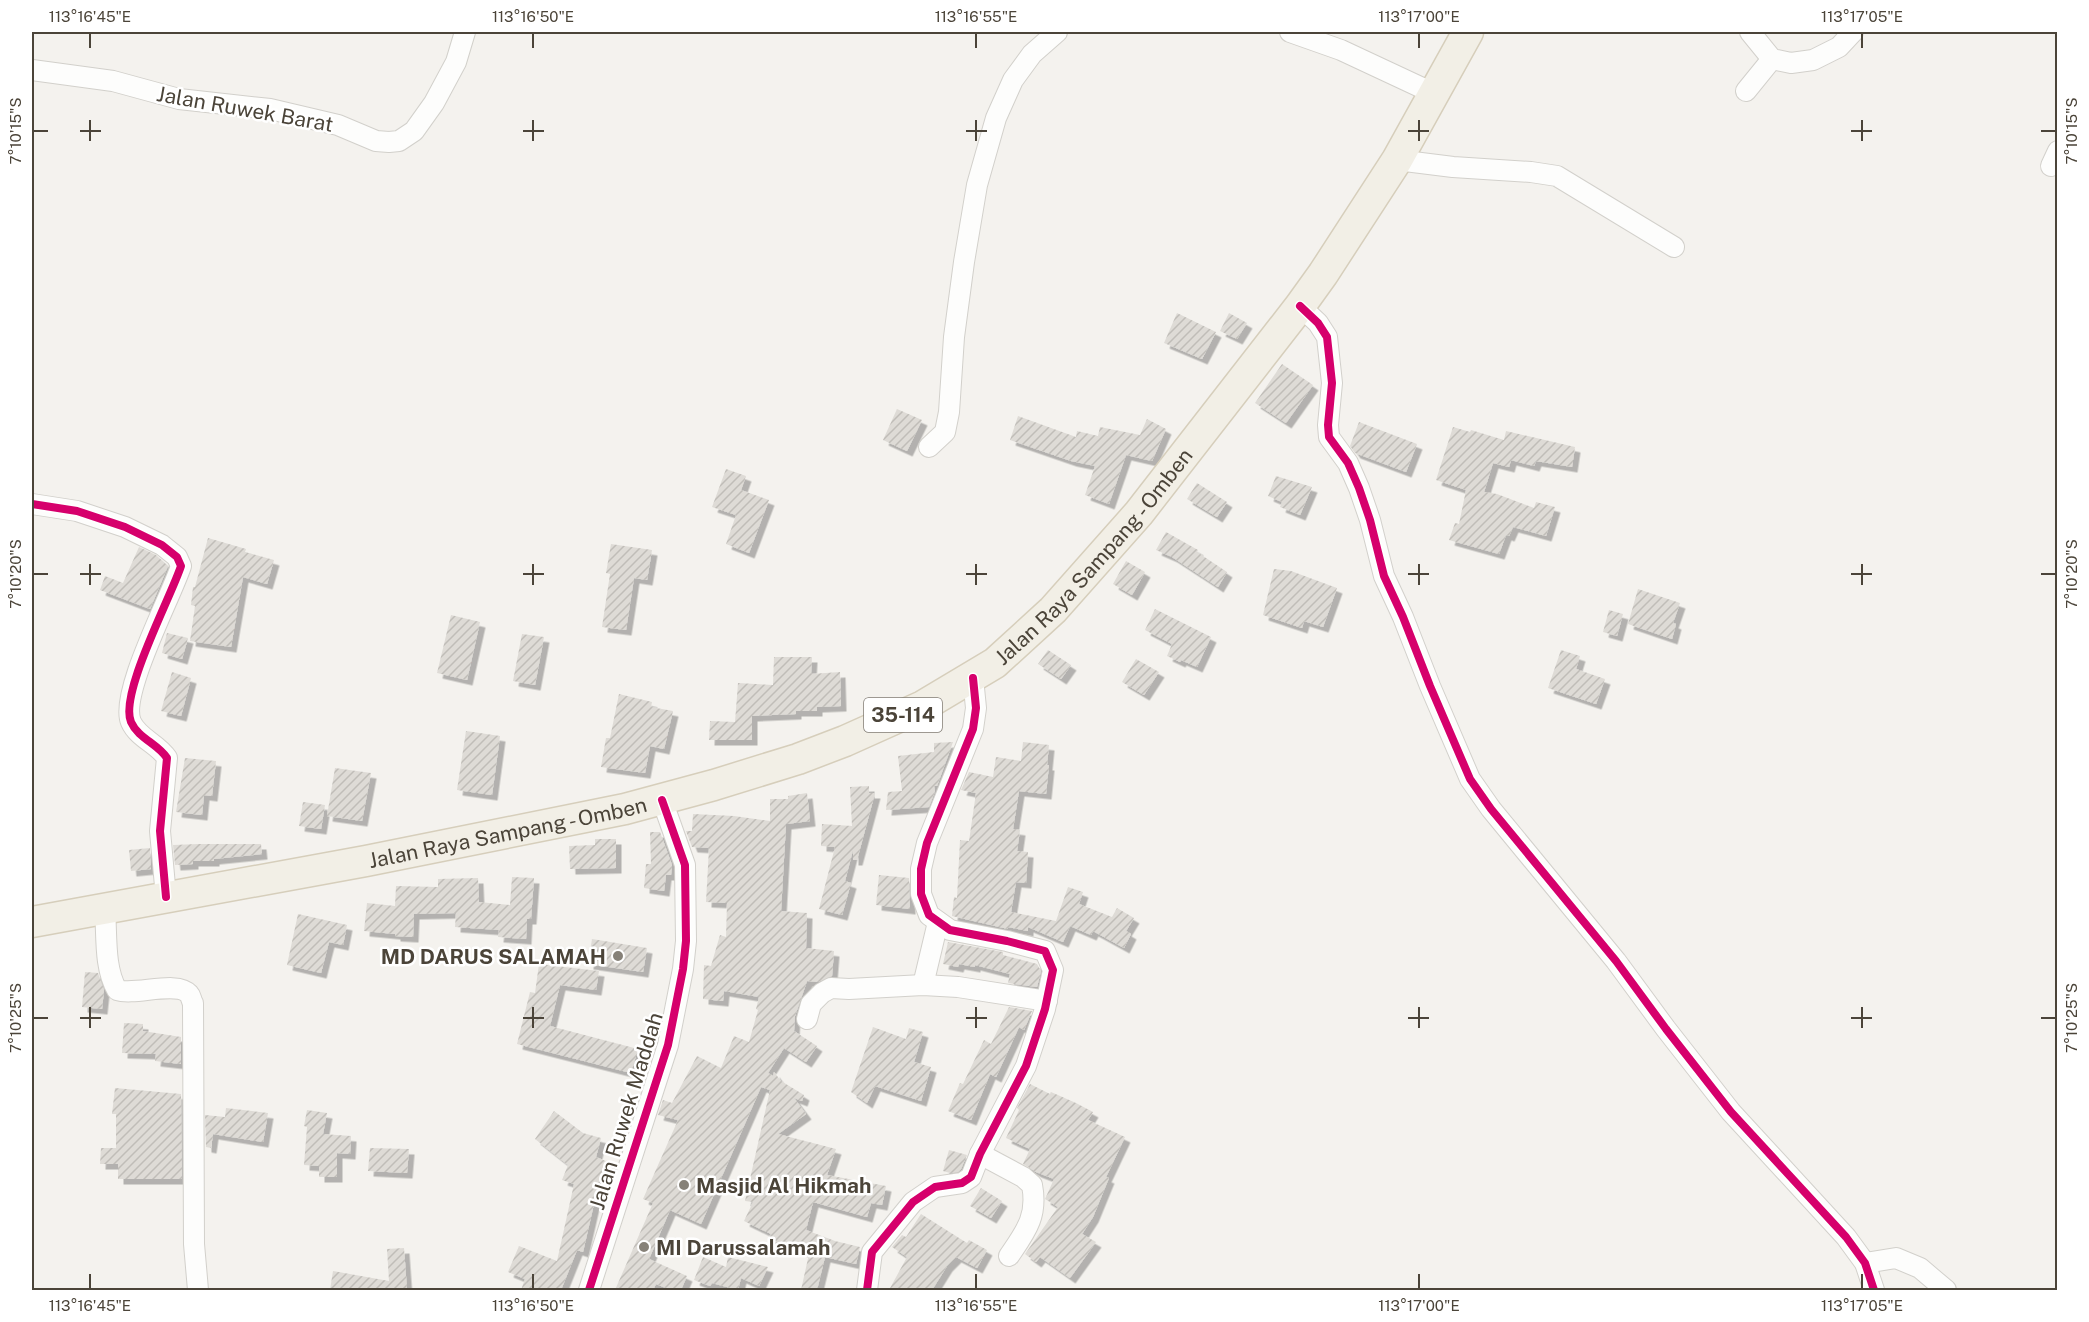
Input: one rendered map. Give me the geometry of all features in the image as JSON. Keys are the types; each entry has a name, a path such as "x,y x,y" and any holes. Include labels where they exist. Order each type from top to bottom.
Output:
{"main road":[{"name":"Jalan Raya Sampang - Omben","path":"32,922 411,852 662,800 777,765 845,741 923,706 973,678 995,663 1046,616 1139,513 1300,306 1397,160 1432,93 1468,32"}],"street":[{"name":"Jalan Ruwek Barat","path":"32,70 113,81 179,99 270,109 338,125 376,141 389,142 399,141 414,131 434,103 456,62 465,32"},
{"path":"929,447 945,432 964,262 977,185 996,118 1013,80 1032,54 1057,32"},
{"path":"1290,32 1341,50 1432,93"},
{"path":"1750,32 1772,59 1791,63 1813,60 1839,47 1853,32"},
{"path":"1746,91 1772,59"},
{"path":"1397,160 1453,167 1531,171 1557,176 1674,248"},
{"path":"1300,306 1318,323 1327,337 1332,383 1329,437 1348,463 1359,488 1370,520 1384,576 1470,779 1491,809 1616,961 1731,1112 1824,1211 1865,1263 1874,1290"},
{"path":"32,504 77,511 125,527 162,545 177,556 181,566 142,659 132,690 130,710 131,722 149,742 164,753 168,763 160,831 166,897"},
{"path":"867,1290 872,1252 913,1202 935,1186 962,1183 971,1177 980,1154 1026,1066 1047,1001 1053,970 1045,951 950,930 929,915 921,894 921,869 927,843 973,729 976,708 973,678"},
{"name":"Jalan Ruwek Maddah","path":"589,1290 668,1045 683,969 686,941 685,865 662,800"},
{"path":"105,909 110,967 117,990 125,993 169,988 182,990 189,994 193,1003 194,1244 198,1290"},
{"path":"923,985 938,921"},
{"path":"807,1019 811,1004 831,988 923,985 958,987 1047,1001"},
{"path":"980,1154 1023,1177 1032,1185 1034,1209 1024,1233 1009,1256"},
{"path":"1865,1263 1896,1258 1920,1268 1946,1290"}],"building":[{"path":"1177,313 1216,332 1202,359 1164,343"},
{"path":"1229,313 1247,323 1237,339 1220,331"},
{"path":"1282,364 1313,385 1286,423 1255,403"},
{"path":"897,409 922,420 907,451 883,440"},
{"path":"1018,416 1076,437 1077,431 1098,436 1100,427 1140,435 1147,419 1166,429 1152,461 1126,455 1109,504 1085,495 1095,466 1071,461 1010,440"},
{"path":"1359,422 1417,444 1406,472 1355,453 1350,446"},
{"path":"1453,427 1504,440 1506,431 1575,447 1572,467 1536,461 1534,466 1511,460 1509,467 1493,463 1484,492 1497,494 1534,508 1536,502 1555,507 1546,536 1513,527 1509,536 1506,535 1499,554 1449,540 1455,523 1459,524 1466,490 1436,480"},
{"path":"726,469 746,476 741,490 769,500 749,553 726,544 736,515 712,507"},
{"path":"1276,476 1312,487 1300,515 1280,507 1282,502 1268,496"},
{"path":"1197,483 1227,502 1217,517 1187,499"},
{"path":"1166,532 1198,550 1197,552 1227,572 1218,587 1172,557 1156,550"},
{"path":"208,538 274,560 267,584 243,577 231,647 190,641 195,606 191,605 193,587 195,587"},
{"path":"611,544 652,550 647,580 634,578 626,630 602,627 610,574 606,573"},
{"path":"139,547 156,555 168,566 150,609 100,590 105,576 123,583"},
{"path":"1126,561 1145,572 1132,595 1113,584"},
{"path":"1274,569 1291,571 1337,588 1323,627 1304,621 1302,628 1263,615"},
{"path":"1638,589 1680,603 1673,623 1676,624 1672,639 1628,624"},
{"path":"1155,609 1211,637 1197,667 1167,656 1172,644 1145,630"},
{"path":"1609,610 1623,614 1617,636 1603,632"},
{"path":"451,615 480,622 467,680 437,673"},
{"path":"167,633 188,638 182,659 162,653"},
{"path":"522,634 544,637 535,685 513,681"},
{"path":"1048,650 1071,665 1061,679 1038,664"},
{"path":"1561,650 1580,656 1576,669 1605,679 1596,704 1548,688"},
{"path":"774,657 812,657 811,674 840,672 841,706 817,707 817,711 796,711 796,714 752,716 752,740 709,740 710,721 735,722 738,683 773,685"},
{"path":"1136,659 1159,672 1144,695 1122,682"},
{"path":"172,672 191,678 181,716 161,711"},
{"path":"619,694 652,702 651,707 673,711 664,749 650,746 645,773 601,767 606,738 610,738"},
{"path":"466,731 500,736 492,795 457,790"},
{"path":"953,742 937,786 934,786 935,791 929,807 886,810 888,792 902,791 898,756 934,752 934,743"},
{"path":"1023,742 1049,745 1047,765 1049,765 1046,794 1019,791 1013,829 1020,830 1017,851 1028,852 1026,883 1016,882 1011,912 1056,921 1068,887 1083,892 1079,904 1112,917 1117,908 1134,918 1126,931 1131,934 1124,948 1093,931 1091,935 1070,926 1063,942 1028,927 1028,931 1008,927 1008,929 952,916 954,897 957,898 960,840 969,841 976,793 961,790 969,772 993,777 996,757 1021,761"},
{"path":"185,758 216,761 212,796 204,795 202,815 176,812"},
{"path":"335,768 371,773 362,821 327,816"},
{"path":"869,786 869,793 875,793 857,860 853,860 853,850 845,881 851,883 842,915 819,909 835,847 821,846 822,824 852,826 850,787"},
{"path":"807,793 810,821 786,824 781,911 807,913 806,948 834,951 832,976 818,982 807,981 795,1016 794,1031 817,1046 806,1062 784,1048 768,1073 773,1076 774,1072 781,1081 804,1095 802,1101 794,1098 806,1114 778,1134 836,1149 827,1175 886,1186 882,1205 871,1203 867,1217 813,1202 806,1230 860,1247 856,1264 825,1257 817,1290 801,1290 809,1254 768,1239 771,1234 744,1221 753,1202 745,1201 770,1090 761,1087 701,1224 670,1210 649,1259 687,1276 681,1290 671,1290 656,1284 653,1290 615,1290 653,1203 643,1199 678,1120 658,1115 663,1100 672,1103 697,1056 721,1068 734,1036 749,1042 758,1010 756,1009 759,997 724,991 723,1001 703,999 704,965 711,966 720,935 726,937 727,903 706,902 709,848 692,847 686,831 692,831 693,814 770,821 770,799 788,799 788,796"},
{"path":"303,802 325,805 321,829 299,826"},
{"path":"650,832 660,832 672,865 671,875 666,875 664,891 644,888 646,864 651,864"},
{"path":"595,839 616,839 616,868 570,869 569,846 595,845"},
{"path":"261,844 262,854 175,865 173,845"},
{"path":"150,848 151,869 131,871 129,850"},
{"path":"879,875 909,878 910,909 876,905"},
{"path":"512,877 534,878 531,919 527,919 526,939 498,937 499,930 455,927 456,913 414,914 413,937 364,931 367,903 395,906 396,886 438,887 438,879 478,878 479,902 510,905"},
{"path":"298,914 347,925 343,945 329,942 321,973 287,965"},
{"name":"MD DARUS SALAMAH","path":"592,939 647,948 643,972 588,964"},
{"path":"948,942 1003,952 1003,955 1037,964 1041,971 1037,987 1008,983 1010,974 975,965 975,967 959,964 958,967 943,964"},
{"path":"539,964 599,971 596,990 560,985 550,1026 638,1049 631,1073 517,1044 530,992 535,993"},
{"path":"85,972 98,973 104,990 102,1009 82,1007"},
{"path":"1009,1007 1032,1011 1024,1030 1019,1027 996,1077 990,1074 971,1120 948,1111 960,1083 963,1084 984,1040 991,1044"},
{"path":"124,1023 143,1024 143,1031 181,1037 181,1064 155,1061 156,1054 122,1053"},
{"path":"873,1027 906,1039 909,1028 923,1032 914,1062 931,1067 921,1101 875,1086 867,1103 851,1092"},
{"path":"1030,1084 1093,1112 1088,1120 1125,1137 1106,1177 1109,1178 1093,1217 1082,1234 1096,1242 1070,1278 1040,1257 1036,1262 1025,1254 1058,1207 1045,1199 1054,1179 1023,1164 1030,1149 1006,1138 1019,1110 1017,1108"},
{"path":"115,1088 181,1094 182,1179 118,1179 118,1164 100,1164 101,1148 116,1148 116,1114 112,1114"},
{"path":"226,1108 268,1113 263,1142 213,1134 211,1148 206,1147 205,1115 225,1117"},
{"path":"307,1110 327,1113 323,1134 351,1136 350,1154 337,1153 337,1177 319,1177 319,1166 304,1165 307,1127 304,1126"},
{"path":"554,1111 583,1133 601,1138 596,1157 613,1164 605,1184 599,1182 583,1252 577,1250 561,1290 521,1290 525,1279 508,1272 519,1246 557,1261 574,1184 562,1180 568,1165 535,1139"},
{"path":"370,1148 409,1149 407,1173 368,1171"},
{"path":"949,1150 967,1155 958,1172 943,1171"},
{"path":"981,1188 1002,1201 991,1218 970,1206"},
{"path":"921,1214 967,1243 969,1240 987,1250 977,1268 956,1257 947,1266 932,1290 889,1290 907,1257 892,1247 902,1235 906,1237"},
{"path":"404,1248 407,1290 330,1290 333,1271 389,1281 387,1249"},
{"path":"703,1257 726,1267 728,1257 768,1267 759,1286 741,1278 738,1290 712,1283 710,1286 694,1280"}],"cycle path":[{"path":"1300,306 1318,323 1327,337 1332,383 1329,437 1348,463 1359,488 1370,520 1384,576 1470,779 1491,809 1616,961 1731,1112 1846,1237 1865,1263 1874,1290"},
{"path":"32,504 77,511 125,527 162,545 177,557 181,566 139,669 129,709 134,728 167,758 160,831 166,897"},
{"path":"867,1290 872,1252 913,1202 935,1187 962,1183 971,1177 980,1154 1026,1066 1045,1009 1053,970 1045,951 950,930 929,915 921,894 921,869 927,843 973,729 976,708 973,678"},
{"path":"589,1290 668,1045 683,969 686,941 685,865 662,800"}],"place":[{"name":"MD DARUS SALAMAH","path":"618,956"},
{"name":"Masjid Al Hikmah","path":"684,1185"},
{"name":"MI Darussalamah","path":"644,1247"}]}
